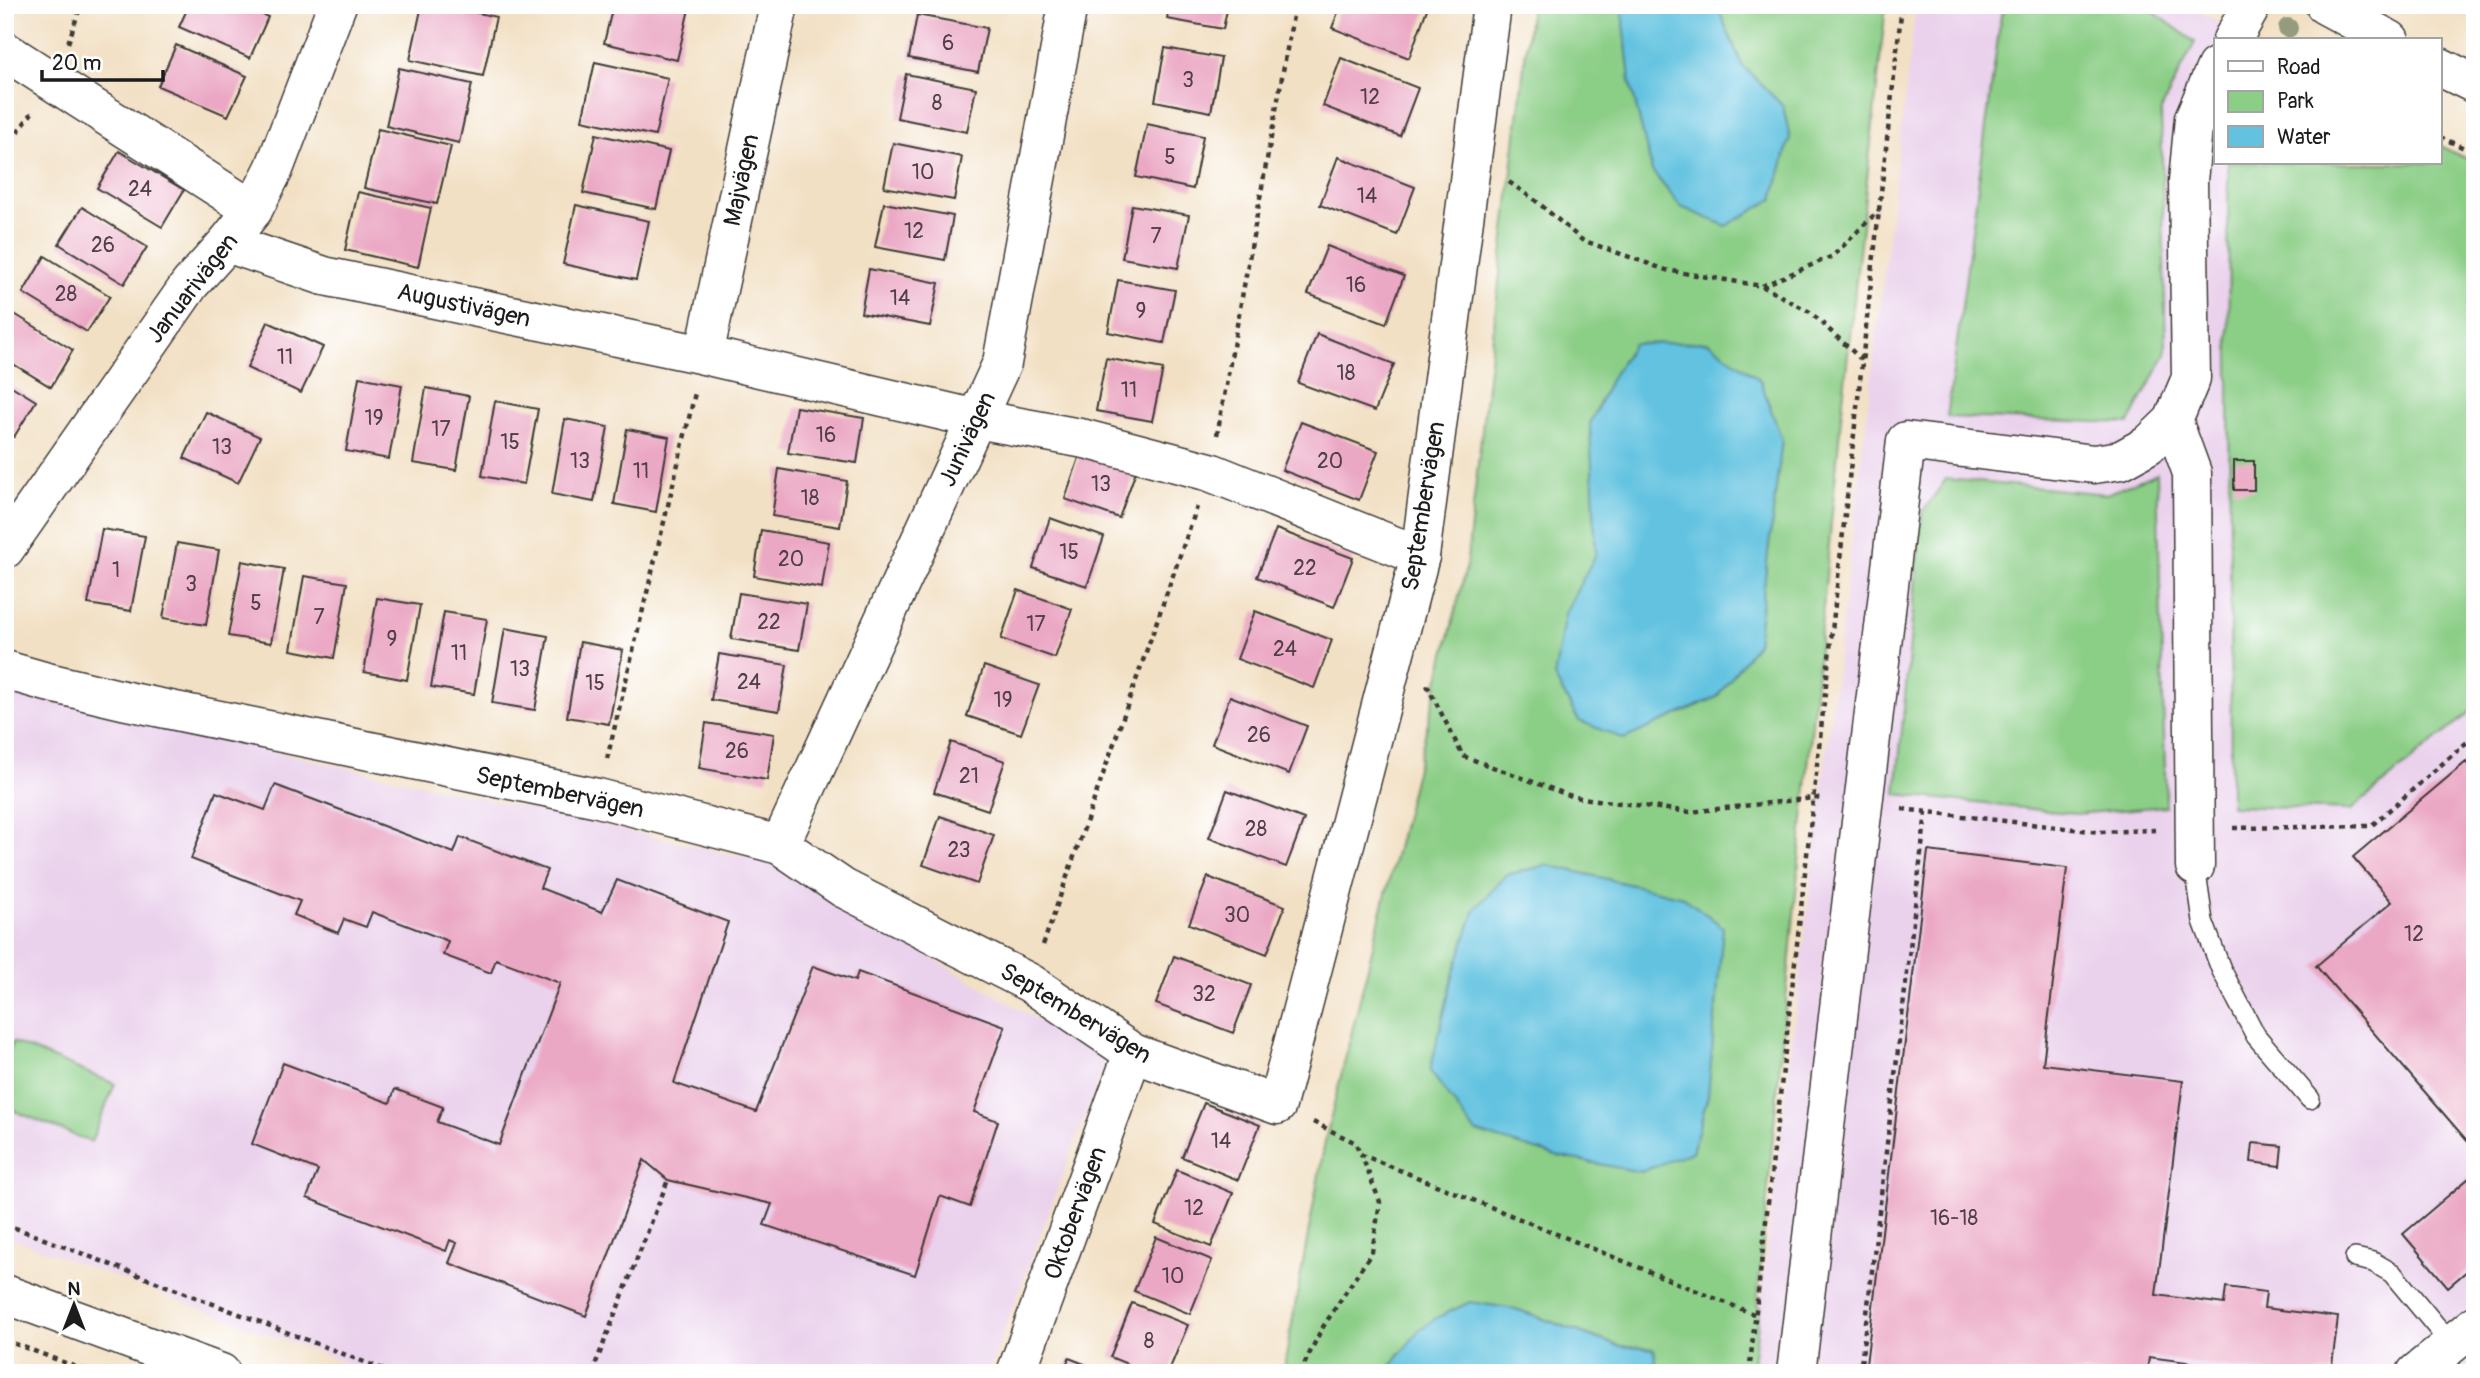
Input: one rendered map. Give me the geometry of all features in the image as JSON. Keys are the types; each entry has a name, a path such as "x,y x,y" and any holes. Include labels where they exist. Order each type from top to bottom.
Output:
{"street":[{"name":"Januarivägen","path":"5,549 190,284 253,210 274,169 337,5"},
{"name":"Majvägen","path":"704,355 779,5"},
{"name":"Junivägen","path":"780,845 1002,363 1068,5"},
{"name":"Septembervägen","path":"5,670 127,701 598,799 780,845 843,888 1030,983 1133,1053 1278,1105 1420,556 1492,5"},
{"path":"2233,38 2252,5"},
{"path":"2325,5 2386,38"},
{"path":"5,51 253,210"},
{"path":"2442,68 2475,84"},
{"path":"1796,1373 1906,441 2094,464 2121,460 2148,445 2173,421 2191,378 2188,181 2194,118 2214,72"},
{"name":"Augustivägen","path":"227,243 324,276 704,355 977,419 1086,439 1210,472 1420,556"},
{"path":"2173,421 2192,473 2195,866"},
{"name":"Oktobervägen","path":"1016,1373 1133,1053"},
{"path":"5,1294 220,1373"},
{"path":"2416,1373 2463,1335"}],"lane":[{"path":"2195,866 2203,921 2221,969 2256,1036 2310,1099"},
{"path":"2355,1258 2373,1262 2392,1273 2463,1335"}],"path":[{"path":"1749,1373 1902,5"},
{"path":"2442,138 2475,153"},
{"path":"1472,157 1536,201 1582,240 1666,270 1762,286 1810,312 1863,360"},
{"path":"1762,286 1833,256 1880,209"},
{"path":"598,799 704,355"},
{"path":"1399,631 1463,756 1574,797 1690,812 1814,798"},
{"path":"1860,1373 1926,812"},
{"path":"1278,1105 1356,1143 1380,1202 1372,1252 1321,1330 1300,1373"},
{"path":"1360,1153 1756,1315"},
{"path":"592,1373 668,1180"},
{"path":"5,1224 393,1373"},
{"path":"5,1340 92,1373"}],"shaded area":[{"path":"1916,5 2189,5 2243,38 2214,38 2214,164 2475,163 2475,1373 1752,1373"},
{"path":"5,687 108,714 770,863 1106,1060 988,1373 373,1373 5,1236"}],"green space":[{"path":"1531,5 1886,5 1841,418 1752,1373 1657,1373 1654,1349 1618,1346 1516,1309 1400,1353 1386,1373 1283,1373 1325,1141 1466,568"},
{"path":"2009,5 2144,5 2195,42 2161,110 2166,354 2129,423 1947,417 2001,15"},
{"path":"2442,147 2475,163 2475,708 2351,810 2231,806 2228,164 2442,164"},
{"path":"2157,473 2166,806 2076,814 1896,794 1922,513 1946,479 2107,494"},
{"path":"13,1042 115,1084 91,1142 5,1107 5,1061"}],"water":[{"path":"1622,5 1719,5 1742,65 1783,106 1790,138 1773,199 1726,226 1681,207 1652,171 1630,81"},
{"path":"1708,342 1760,380 1782,440 1757,643 1717,697 1624,739 1579,721 1554,677 1565,613 1596,554 1590,424 1610,380 1633,344"},
{"path":"1548,865 1683,897 1723,927 1708,1096 1692,1152 1641,1172 1556,1156 1475,1132 1430,1071 1454,972 1475,909 1506,875"},
{"path":"1470,1302 1516,1309 1618,1346 1654,1349 1657,1373 1386,1373 1420,1329"}],"building":[{"path":"189,5 240,5 268,17 250,58 179,27"},
{"path":"422,5 444,5 496,17 483,76 410,60"},
{"path":"613,5 690,5 677,60 604,43"},
{"path":"1169,5 1228,5 1223,29 1167,19"},
{"path":"1341,5 1416,5 1427,9 1409,58 1332,28"},
{"path":"917,15 987,28 978,72 909,58"},
{"path":"176,45 247,76 228,116 158,86"},
{"path":"1165,48 1221,58 1211,112 1155,101"},
{"path":"1341,58 1418,88 1400,136 1323,106"},
{"path":"595,62 668,78 655,136 582,120"},
{"path":"399,68 472,84 459,143 386,126"},
{"path":"906,74 976,88 967,132 897,118"},
{"path":"1147,124 1203,136 1193,189 1136,177"},
{"path":"378,129 451,146 437,204 364,188"},
{"path":"596,134 669,151 656,209 583,193"},
{"path":"893,143 962,157 954,200 884,187"},
{"path":"119,151 184,190 162,227 97,188"},
{"path":"1338,157 1415,187 1397,235 1320,205"},
{"path":"358,192 431,208 418,267 345,250"},
{"path":"884,203 953,216 945,260 875,247"},
{"path":"576,205 649,221 636,280 563,264"},
{"path":"1132,205 1189,215 1178,268 1122,258"},
{"path":"82,207 147,247 124,284 59,244"},
{"path":"1327,246 1404,276 1386,324 1308,294"},
{"path":"45,256 110,296 87,332 23,293"},
{"path":"869,269 939,283 930,326 861,313"},
{"path":"1118,280 1175,290 1164,343 1108,332"},
{"path":"8,310 73,350 51,387 5,359 5,316"},
{"path":"268,322 323,347 301,393 247,368"},
{"path":"1317,334 1394,364 1375,411 1298,383"},
{"path":"1106,358 1163,369 1152,421 1096,411"},
{"path":"359,377 402,385 389,459 346,451"},
{"path":"5,382 36,401 14,437 5,432"},
{"path":"426,388 469,396 456,470 413,463"},
{"path":"495,401 538,409 524,484 482,476"},
{"path":"796,407 864,418 857,463 788,453"},
{"path":"206,412 260,437 238,483 184,458"},
{"path":"565,419 608,427 594,502 552,494"},
{"path":"1301,422 1378,451 1359,500 1282,470"},
{"path":"627,429 669,437 656,512 614,504"},
{"path":"1082,449 1137,468 1119,518 1065,499"},
{"path":"2234,461 2254,461 2254,490 2234,490"},
{"path":"779,469 847,481 840,527 772,516"},
{"path":"1050,518 1104,537 1087,586 1033,568"},
{"path":"102,529 145,536 131,611 88,604"},
{"path":"1276,529 1353,558 1334,607 1257,577"},
{"path":"761,530 829,542 822,588 754,576"},
{"path":"177,543 219,550 206,625 163,618"},
{"path":"242,561 284,569 271,643 228,636"},
{"path":"304,576 347,583 334,658 291,650"},
{"path":"1018,590 1072,609 1055,658 1001,639"},
{"path":"739,593 807,604 799,650 731,639"},
{"path":"377,598 420,605 407,680 364,672"},
{"path":"1255,611 1332,640 1314,688 1237,659"},
{"path":"444,612 487,619 474,694 431,687"},
{"path":"505,628 548,636 535,710 492,703"},
{"path":"580,642 623,650 609,724 567,717"},
{"path":"719,654 787,665 779,711 711,700"},
{"path":"984,666 1039,685 1021,734 967,716"},
{"path":"1230,696 1307,726 1289,774 1212,744"},
{"path":"706,723 774,734 767,780 699,768"},
{"path":"951,742 1005,761 988,810 934,792"},
{"path":"2466,762 2475,773 2475,1150 2316,966 2392,902 2353,857"},
{"path":"275,785 454,853 460,837 547,870 540,888 602,912 617,880 728,922 674,1083 756,1112 813,966 855,981 858,972 1005,1026 974,1112 998,1121 970,1207 940,1196 915,1275 764,1225 772,1204 668,1180 644,1160 586,1316 449,1263 457,1243 450,1240 446,1251 307,1198 318,1170 252,1144 283,1063 390,1103 395,1089 443,1107 437,1122 499,1145 560,983 496,959 491,973 443,955 448,941 372,912 366,927 344,919 338,933 294,915 300,901 191,859 216,792 265,810"},
{"path":"1227,790 1304,819 1286,867 1209,838"},
{"path":"940,816 994,835 977,884 923,865"},
{"path":"1928,851 2067,868 2043,1064 2183,1081 2156,1295 2224,1304 2226,1287 2266,1292 2264,1308 2338,1317 2331,1373 2271,1373 2149,1357 2147,1373 1865,1373"},
{"path":"1208,877 1285,906 1267,954 1189,924"},
{"path":"1174,956 1251,985 1233,1033 1156,1004"},
{"path":"1204,1103 1260,1125 1238,1180 1182,1157"},
{"path":"2253,1143 2282,1146 2280,1166 2251,1162"},
{"path":"1177,1170 1233,1193 1211,1247 1155,1224"},
{"path":"2475,1173 2475,1264 2448,1287 2403,1234"},
{"path":"1156,1237 1212,1260 1190,1314 1134,1291"},
{"path":"1132,1303 1188,1325 1168,1373 1149,1373 1110,1357"},
{"path":"1069,1358 1107,1373 1063,1373"}]}
